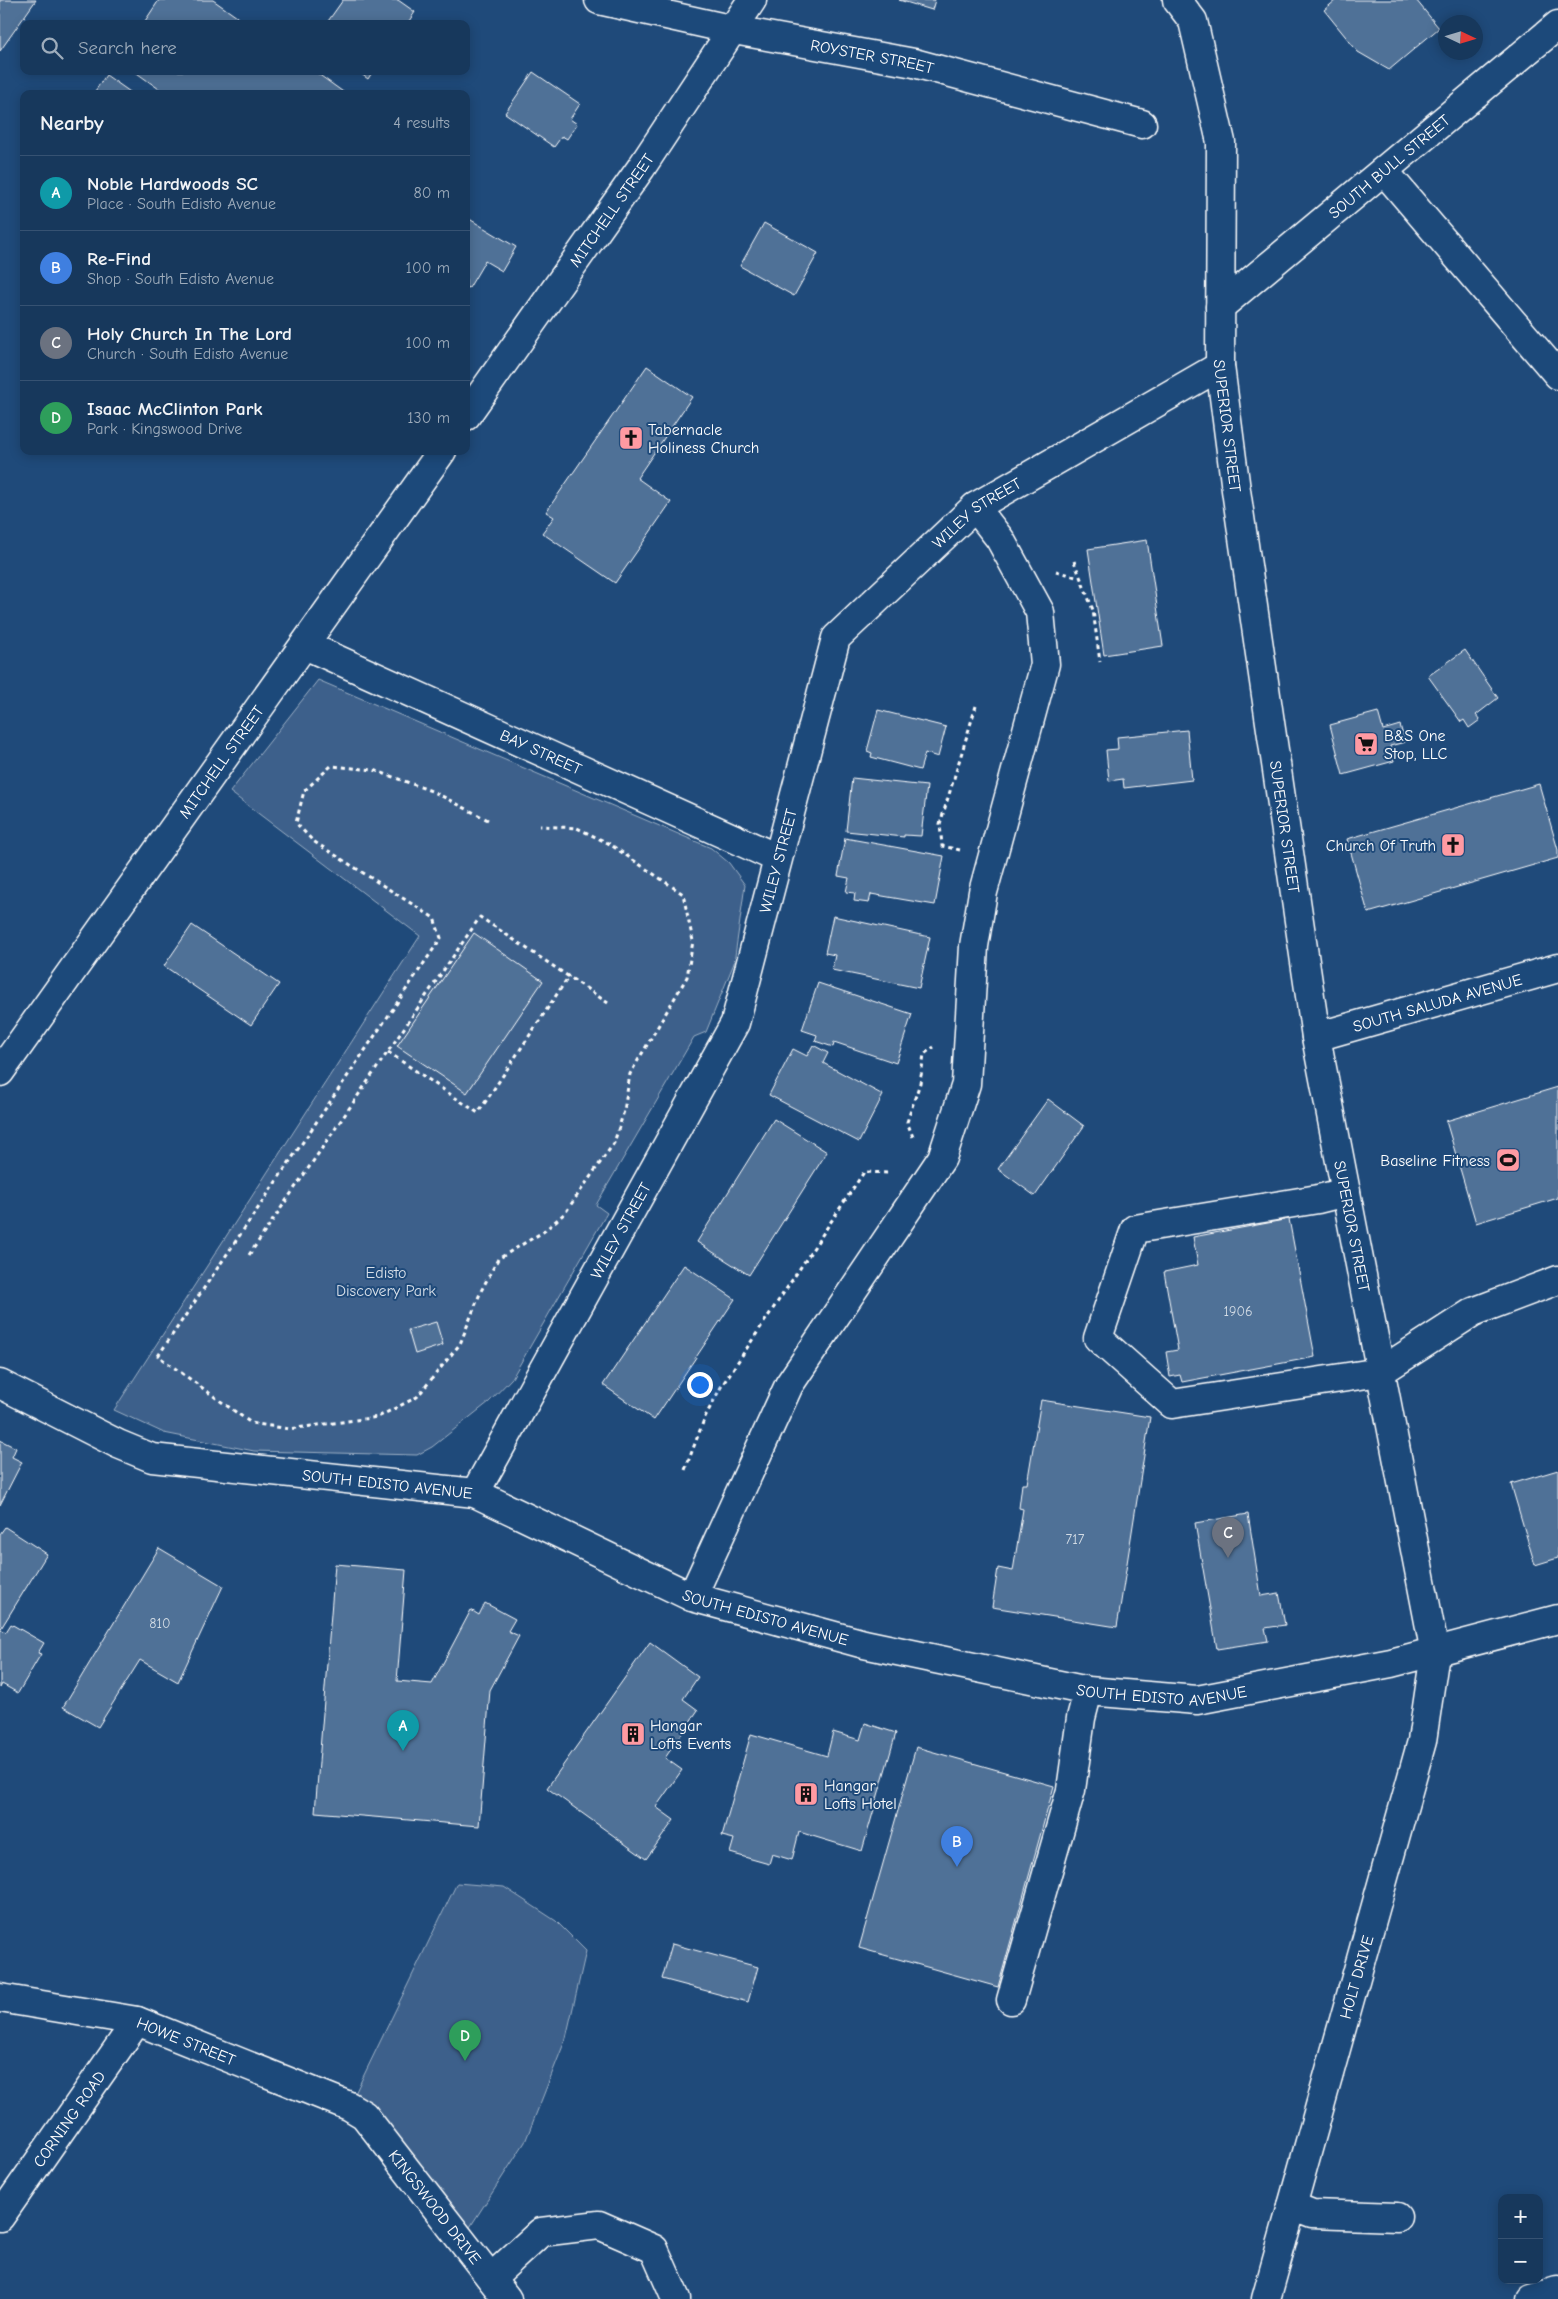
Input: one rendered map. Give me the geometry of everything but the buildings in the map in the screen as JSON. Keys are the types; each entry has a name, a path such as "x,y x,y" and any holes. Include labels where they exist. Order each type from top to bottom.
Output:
{"street":[{"name":"ROYSTER STREET","path":"599,0 734,30 914,63 1142,124"},
{"name":"MITCHELL STREET","path":"470,410 641,168 734,30 752,0"},
{"name":"SUPERIOR STREET","path":"1176,0 1193,21 1221,142 1220,366 1236,490 1316,1037 1434,1653"},
{"name":"SOUTH BULL STREET","path":"1220,307 1558,25"},
{"path":"1384,170 1558,375"},
{"name":"WILEY STREET","path":"475,1493 735,1023 836,638 974,507 1220,366"},
{"name":"MITCHELL STREET","path":"0,1072 439,455"},
{"path":"692,1598 789,1385 942,1158 966,1084 974,946 983,892 1045,664 1040,612 1000,538 974,507"},
{"name":"BAY STREET","path":"305,645 777,858"},
{"name":"SOUTH SALUDA AVENUE","path":"1316,1037 1558,968"},
{"path":"1346,1192 1318,1199 1135,1229 1098,1338 1172,1404 1380,1372 1474,1312 1558,1280"},
{"name":"SOUTH EDISTO AVENUE","path":"0,1384 118,1444 152,1458 475,1493 692,1598 864,1644 1088,1691 1197,1700 1434,1653 1558,1619"},
{"name":"HOLT DRIVE","path":"1266,2299 1422,1741 1434,1653"},
{"path":"1011,2000 1071,1790 1088,1691"},
{"name":"HOWE STREET","path":"0,1998 137,2021 349,2106 364,2115"},
{"name":"CORNING ROAD","path":"0,2217 137,2021"},
{"name":"KINGSWOOD DRIVE","path":"364,2115 499,2289"},
{"path":"1292,2206 1312,2214 1397,2217"},
{"path":"499,2289 541,2232 599,2225 654,2249 676,2299"},
{"path":"1532,2299 1558,2292"}],"path":[{"path":"1074,561 1093,610 1100,662"},
{"path":"961,850 942,846 940,824 976,706"},
{"path":"488,820 434,792 374,770 331,766 304,791 296,823 313,841 434,918 442,938 158,1356 251,1423 289,1429 378,1417 417,1397 460,1344 481,1291 498,1259 543,1232 565,1213 614,1143 624,1111 630,1074 687,976 693,941 683,894 608,843 577,828 540,826"},
{"path":"248,1255 480,917 608,1002"},
{"path":"388,1052 478,1113 569,976"},
{"path":"913,1139 907,1122 920,1083 924,1054 938,1044"},
{"path":"685,1470 705,1417 721,1387 864,1172 897,1174"}],"green space":[{"name":"Edisto Discovery Park","path":"318,680 711,848 729,863 745,885 734,963 706,1032 694,1037 596,1205 607,1213 512,1378 489,1402 432,1447 417,1455 254,1451 164,1433 114,1410 420,936 230,792"},
{"path":"457,1883 504,1887 556,1921 586,1951 566,2038 525,2142 461,2241 349,2106"}],"place":[{"name":"Tabernacle Holiness Church","path":"631,438"},
{"name":"B&S One Stop, LLC","path":"1366,744"},
{"name":"Church Of Truth","path":"1453,845"},
{"name":"Baseline Fitness","path":"1508,1160"},
{"name":"Holy Church In The Lord","path":"1228,1558"},
{"name":"Hangar Lofts Events","path":"633,1734"},
{"name":"Noble Hardwoods SC","path":"403,1751"},
{"name":"Hangar Lofts Hotel","path":"806,1794"},
{"name":"Re-Find","path":"957,1867"},
{"name":"Isaac McClinton Park","path":"465,2061"}]}
